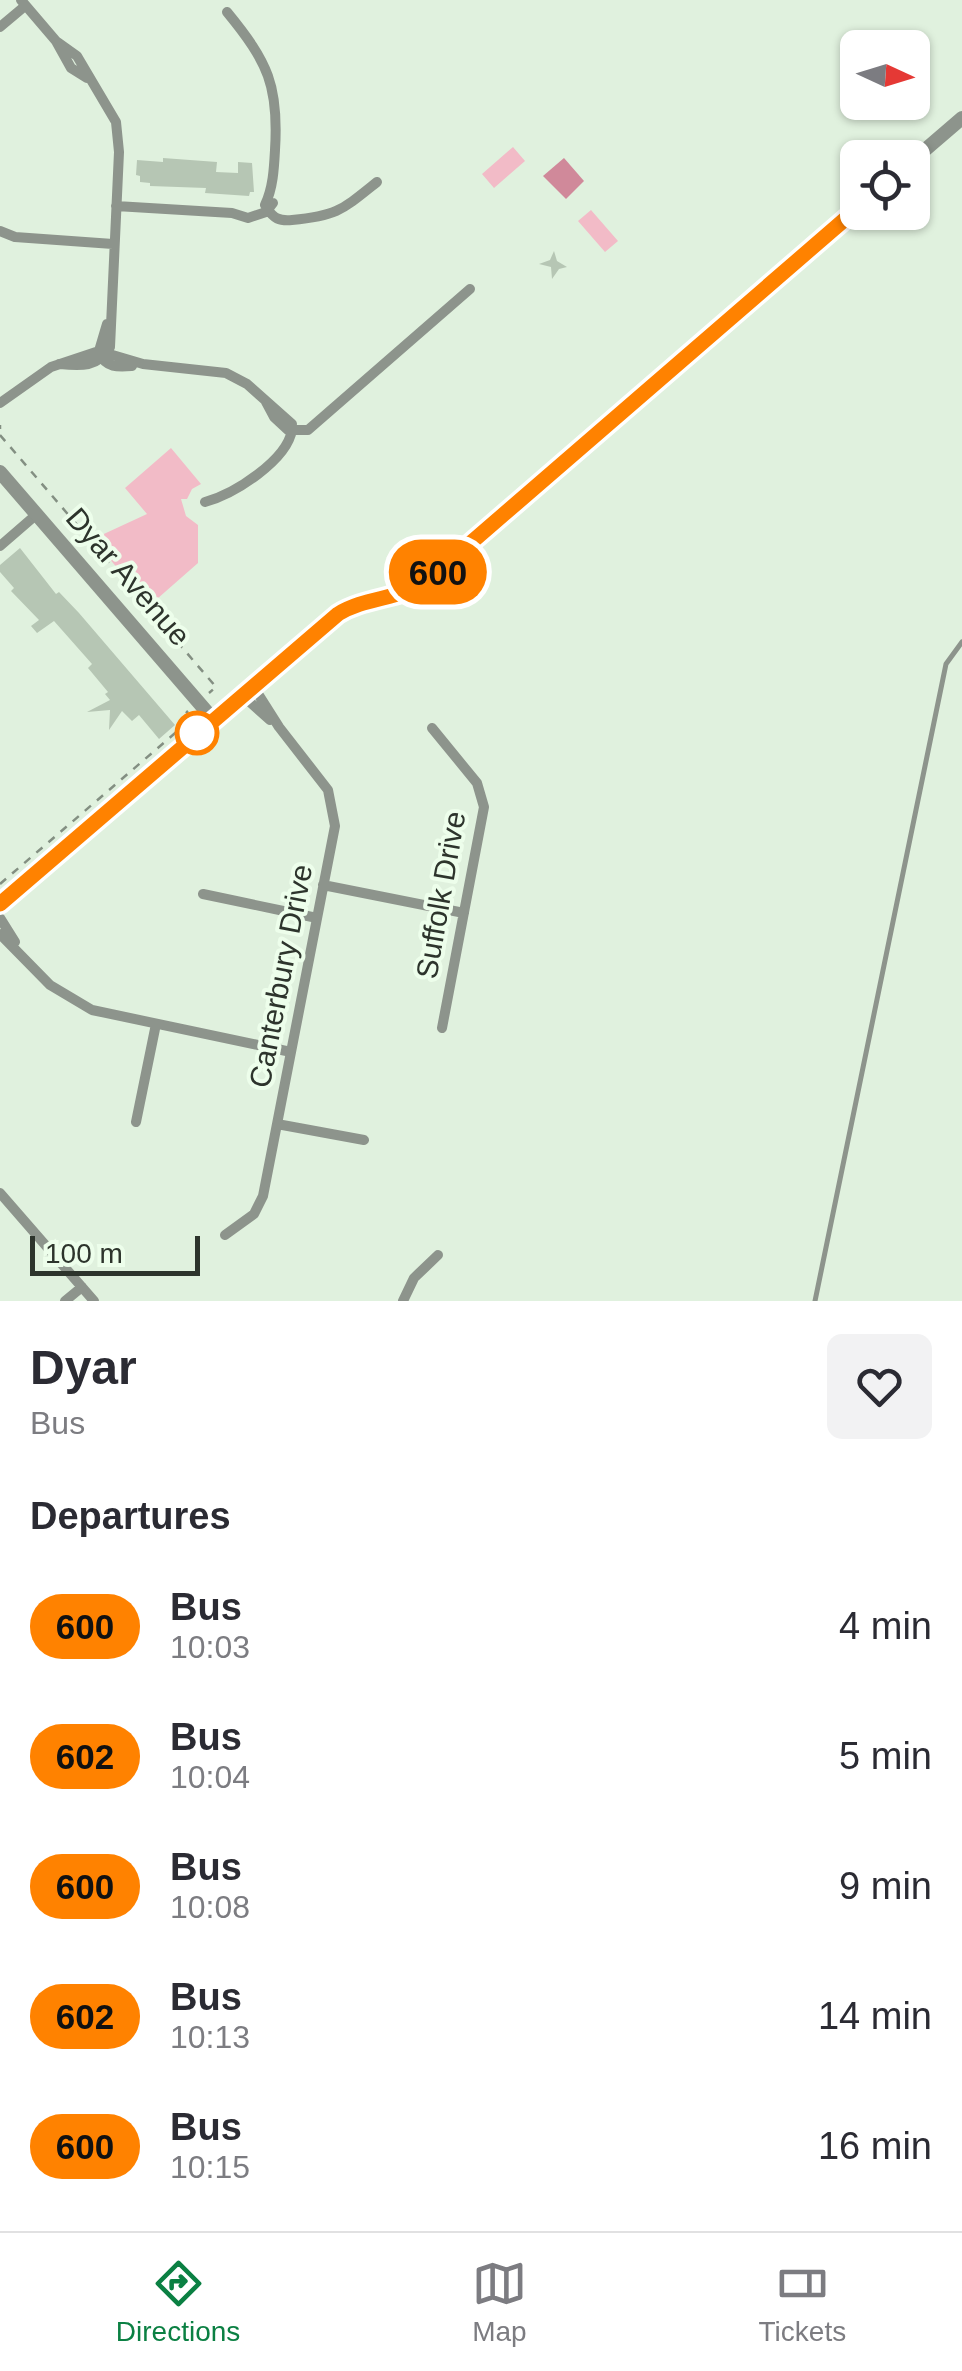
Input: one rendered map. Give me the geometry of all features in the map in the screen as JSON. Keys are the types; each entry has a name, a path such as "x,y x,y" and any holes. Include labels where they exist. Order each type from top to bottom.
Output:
{"street":[{"path":"0,27 23,3 56,41 71,68 88,78 104,98 116,122 119,152 110,313 102,355"},
{"path":"227,12 257,50 270,76 277,119 268,208"},
{"path":"930,145 962,118"},
{"path":"116,206 232,214 268,208 291,220 331,215 378,182"},
{"path":"0,904 347,608 409,592 429,579 840,224"},
{"path":"0,232 16,237 114,244"},
{"path":"291,428 316,421 470,288"},
{"path":"0,412 40,372 102,355 143,364 226,372 246,384 291,428"},
{"path":"0,402 21,389"},
{"path":"205,502 231,493 273,459 291,428"},
{"name":"Dyar Avenue","path":"0,472 214,719"},
{"path":"0,546 37,514"},
{"name":"Canterbury Drive","path":"225,1235 247,1222 260,1205 334,837 332,802 321,778 247,691"},
{"name":"Suffolk Drive","path":"432,728 477,782 484,807 442,1028"},
{"path":"324,885 464,913"},
{"path":"204,894 317,918"},
{"path":"0,918 24,955"},
{"path":"0,934 50,985 77,1003 106,1014 292,1052"},
{"path":"136,1122 156,1024"},
{"path":"278,1124 364,1140"},
{"path":"0,1193 94,1301"},
{"path":"403,1301 414,1278 438,1256"},
{"path":"65,1301 82,1287"}],"lane":[{"path":"814,1301 946,664 962,642"}],"path":[{"path":"0,430 216,687 182,718 181,728 0,884"}],"shaded area":[{"path":"513,147 525,161 494,188 482,174"},
{"path":"564,158 584,181 566,199 543,176"},
{"path":"591,210 618,241 605,252 578,221"},
{"path":"171,448 201,484 192,489 187,499 181,499 186,516 198,525 198,563 149,606 93,539 147,514 125,488"}],"building":[{"path":"163,158 217,162 216,172 238,173 238,162 252,163 254,192 249,196 205,193 206,188 150,186 140,182 136,175 137,160 163,162"},
{"path":"554,251 557,261 567,267 559,269 552,279 551,267 539,264 550,260"},
{"path":"20,548 56,594 59,592 79,613 175,725 159,739 139,715 132,721 122,711 109,730 110,710 87,712 110,700 88,668 92,664 54,621 37,633 31,626 39,620 11,591 14,588 0,572 0,565"}],"bus line":[{"name":"600","path":"0,904 338,614 356,604 409,592 429,579 840,224"}]}
